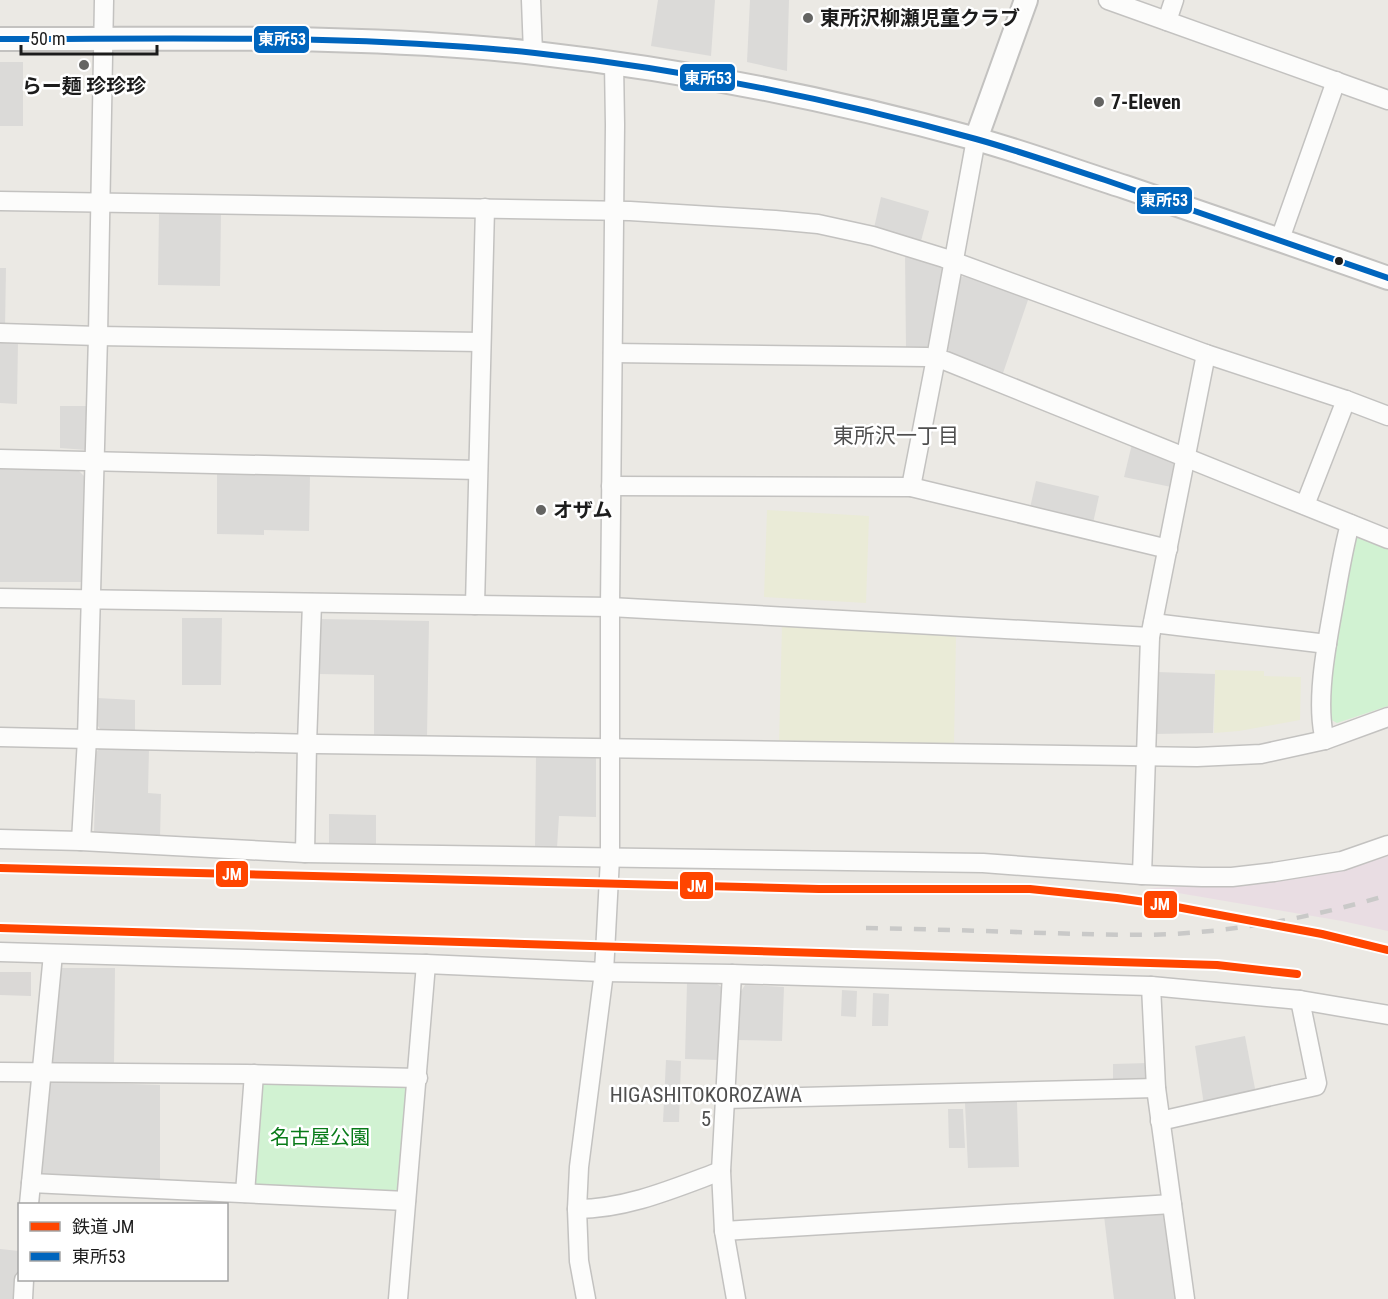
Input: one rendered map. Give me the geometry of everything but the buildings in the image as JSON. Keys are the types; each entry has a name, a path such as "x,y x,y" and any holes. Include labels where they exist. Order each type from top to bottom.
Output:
{"street":[{"path":"81,841 87,739 95,461 104,0"},
{"path":"531,0 533,53"},
{"path":"911,487 976,139 1026,0"},
{"path":"1108,0 1388,100"},
{"path":"1167,21 1174,0"},
{"path":"0,39 349,40 429,44 614,63 728,81 825,101 976,139 1280,239 1388,278"},
{"path":"586,1299 579,1261 577,1209 579,1167 604,972 610,858 614,63"},
{"path":"1280,239 1336,81"},
{"path":"0,201 614,211 818,224 873,236 954,261 1206,354 1388,416"},
{"path":"475,605 485,208"},
{"path":"0,333 481,342"},
{"path":"613,353 936,358 1388,538"},
{"path":"1142,875 1151,630 1206,354"},
{"path":"1305,506 1346,400"},
{"path":"0,459 478,470"},
{"path":"611,486 911,487 1167,549"},
{"path":"1325,740 1322,729 1322,702 1327,644 1350,524"},
{"path":"0,598 610,607 1151,630 1327,644"},
{"path":"305,853 312,603"},
{"path":"0,737 307,744 1197,757 1261,754 1325,740 1388,717"},
{"path":"0,839 305,853 983,863 1142,875 1232,877 1342,861 1388,845"},
{"path":"0,952 426,964 604,972 1152,986 1300,1000 1388,1015"},
{"path":"30,1203 53,954"},
{"path":"398,1299 426,964"},
{"path":"732,974 721,1172 724,1231 736,1299"},
{"path":"1152,986 1156,1088 1185,1299"},
{"path":"1160,1120 1316,1086 1300,1000"},
{"path":"0,1072 418,1078"},
{"path":"245,1194 254,1074"},
{"path":"725,1099 1156,1088"},
{"path":"577,1209 596,1209 645,1198 721,1172"},
{"path":"31,1183 406,1201"},
{"path":"724,1231 1172,1204"},
{"path":"23,1299 24,1281"}],"shaded area":[{"path":"658,0 715,0 711,56 651,46"},
{"path":"750,0 789,0 787,71 747,62"},
{"path":"0,62 23,62 23,126 0,126"},
{"path":"881,197 929,211 921,241 874,228"},
{"path":"159,213 221,214 220,286 158,285"},
{"path":"905,253 941,265 944,272 930,344 924,349 906,348"},
{"path":"0,268 6,268 5,328 0,328"},
{"path":"967,274 1029,297 1002,376 950,353 945,345 960,278"},
{"path":"0,342 18,342 17,404 0,403"},
{"path":"60,406 88,406 87,450 60,448"},
{"path":"1132,444 1172,460 1175,468 1171,487 1124,477"},
{"path":"0,469 79,471 85,477 82,582 0,582"},
{"path":"217,473 310,476 309,531 264,530 264,535 217,534"},
{"path":"1036,481 1099,496 1093,523 1030,508"},
{"path":"182,618 222,618 221,685 182,685"},
{"path":"320,619 429,621 427,736 374,735 374,675 319,674"},
{"path":"1157,672 1215,674 1213,733 1154,734"},
{"path":"97,698 135,700 135,732 103,732 97,725"},
{"path":"101,747 149,749 148,793 161,794 160,839 100,838 94,833 96,752"},
{"path":"536,755 596,756 596,817 559,816 557,848 535,848"},
{"path":"329,814 376,815 376,846 329,845"},
{"path":"1388,854 1388,931 1149,888 1249,885"},
{"path":"62,968 115,968 114,1065 49,1064 57,977"},
{"path":"0,972 31,972 31,996 0,995"},
{"path":"687,983 717,984 723,988 721,1060 685,1059"},
{"path":"745,985 784,987 782,1041 737,1040 740,993"},
{"path":"842,990 857,991 856,1017 841,1016"},
{"path":"873,993 889,994 888,1026 872,1026"},
{"path":"1245,1036 1256,1094 1204,1105 1195,1046"},
{"path":"666,1060 681,1061 679,1122 663,1122"},
{"path":"1148,1063 1149,1075 1143,1082 1113,1082 1113,1064"},
{"path":"49,1081 160,1085 160,1183 39,1181"},
{"path":"1017,1102 1019,1167 968,1168 965,1103"},
{"path":"948,1109 963,1109 965,1148 949,1148"},
{"path":"1161,1212 1167,1216 1178,1299 1114,1299 1104,1216"},
{"path":"0,1249 18,1251 16,1299 0,1299"}],"green space":[{"path":"767,510 869,516 866,603 764,597"},
{"path":"1362,534 1388,544 1388,706 1337,723 1328,718 1333,645 1354,539"},
{"path":"782,626 956,635 954,746 779,743"},
{"path":"1215,670 1264,671 1264,676 1301,677 1300,720 1214,733"},
{"name":"名古屋公園","path":"264,1081 400,1084 408,1089 401,1190 395,1195 255,1188 250,1182 258,1086"}],"railway":[{"path":"866,928 1108,935 1172,934 1281,921 1388,895"}],"rail line":[{"name":"JM","path":"0,868 819,889 1030,889 1166,905 1322,934 1388,950"},
{"name":"JM","path":"0,928 1217,965 1297,974"}],"transit line":[{"name":"東所53","path":"0,39 201,38 401,43 535,53 701,77 812,98 992,144 1141,192 1388,278"}],"place":[{"name":"東所沢柳瀬児童クラブ","path":"808,18"},
{"name":"らー麺 珍珍珍","path":"84,65"},
{"name":"7-Eleven","path":"1099,102"},
{"name":"オザム","path":"541,510"}],"district":[{"name":"東所沢一丁目","path":"896,436"},
{"name":"HIGASHITOKOROZAWA 5","path":"706,1107"}]}
